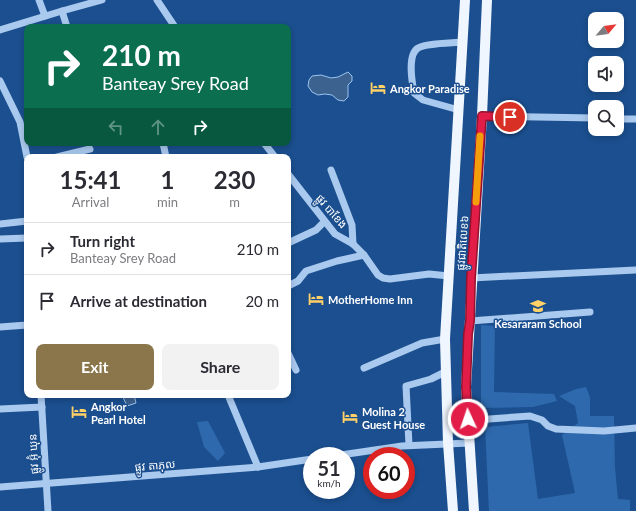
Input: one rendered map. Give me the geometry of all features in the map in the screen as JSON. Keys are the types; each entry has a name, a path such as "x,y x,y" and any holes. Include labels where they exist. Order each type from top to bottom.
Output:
{"main road":[{"name":"ផ្លូវជាតិលេខ៦","path":"452,511 447,422 445,339 464,0"},
{"name":"ផ្លូវជាតិលេខ៦","path":"474,511 466,387 471,278 482,116 487,0"}],"street":[{"path":"39,0 45,16"},
{"path":"0,30 102,0"},
{"path":"157,0 173,24"},
{"path":"62,11 66,24"},
{"path":"459,110 423,100 414,93 412,80 412,58 416,49 423,45 462,42"},
{"path":"0,81 20,122 24,142"},
{"path":"482,116 588,118"},
{"path":"624,119 636,119"},
{"path":"266,146 273,154"},
{"path":"69,154 90,149"},
{"path":"332,170 352,225 353,244"},
{"name":"ផ្លូវ បាខែង","path":"291,178 324,222 335,234 353,244 364,255 378,275 383,278 390,279 429,274 449,276"},
{"path":"0,224 24,221"},
{"path":"291,242 316,230 324,222"},
{"path":"0,239 24,238"},
{"path":"291,284 298,281 306,271 337,261 364,255"},
{"path":"471,278 636,270"},
{"path":"470,321 590,312"},
{"path":"0,327 24,325"},
{"path":"364,368 422,343 445,339"},
{"path":"291,359 296,370"},
{"path":"409,445 406,386 431,379 446,372"},
{"name":"ផ្លូវ អ៊ុំ ឃុន","path":"41,398 48,511"},
{"path":"229,398 258,467"},
{"path":"0,409 42,407"},
{"path":"447,422 468,419 530,416 542,420 548,426 556,429 604,431 636,428"},
{"path":"355,453 409,445 469,442"},
{"name":"ផ្លូវ តាភុល","path":"0,487 46,485 258,467 303,460"}],"shaded area":[{"path":"348,72 352,76 352,81 348,85 348,97 344,101 338,100 332,95 318,95 312,92 308,86 309,80 312,76 321,75 331,78 338,77"},
{"path":"481,325 495,326 494,392 554,394 557,401 533,407 481,408"},
{"path":"586,387 590,397 590,416 614,416 615,468 618,499 630,500 630,511 489,511 485,427 528,423 538,499 575,493 562,435 578,423 575,406 559,396 576,389"},
{"path":"123,398 135,398 136,403 127,406"},
{"path":"208,421 225,453 218,461 204,447 197,422"}],"slow traffic":[{"path":"476,202 480,136"}],"place":[{"name":"Angkor Paradise","path":"378,88"},
{"name":"MotherHome Inn","path":"316,299"},
{"name":"Kesararam School","path":"538,306"},
{"name":"Angkor Pearl Hotel","path":"79,412"},
{"name":"Molina 2 Guest House","path":"350,417"}],"route":[{"path":"468,419 466,387 468,334 482,116 510,117"}]}
